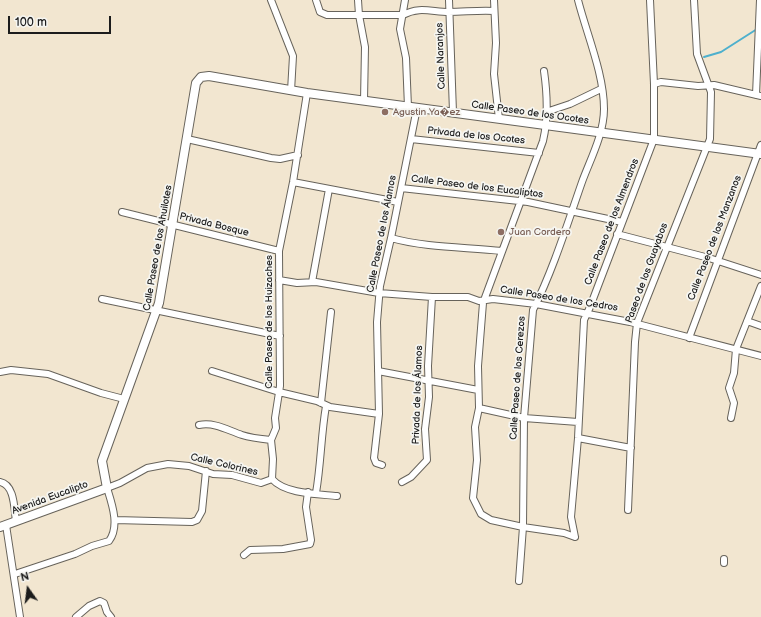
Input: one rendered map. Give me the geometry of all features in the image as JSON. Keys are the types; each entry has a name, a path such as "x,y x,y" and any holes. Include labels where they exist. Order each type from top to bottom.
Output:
{"street":[{"path":"271,0 293,56 291,91"},
{"path":"316,0 320,12 327,16 403,15 415,9 450,12 476,10 494,11"},
{"path":"358,0 359,15 365,47 364,101"},
{"path":"405,0 400,29 406,58 408,107"},
{"name":"Calle Naranjos","path":"449,0 453,112"},
{"path":"494,0 496,44 494,74 499,119"},
{"name":"Calle Paseo de los Cerezos","path":"518,581 523,527 524,418 533,312 600,133 604,109 595,59 578,0"},
{"name":"Calle Paseo de los Almendros","path":"523,527 575,536 571,517 578,438 584,323 654,140 654,84 650,0"},
{"path":"694,0 697,54 710,85"},
{"path":"654,84 661,82 698,86 710,85 758,95 760,0"},
{"path":"523,527 485,517 475,504 473,490 477,460 475,427 479,408 479,346 484,300 539,153 546,126 546,88 544,71"},
{"name":"Calle Paseo de los Ocotes","path":"201,77 209,76 291,91 453,112 546,126 654,140 760,151"},
{"name":"Calle Paseo de los Ahuilotes","path":"107,488 102,461 158,310 196,83 201,77"},
{"name":"Paseo de los Guayabos","path":"628,510 637,323 707,146 710,135 710,85"},
{"path":"546,112 572,104 601,89"},
{"name":"Calle Paseo de los Huizaches","path":"272,479 273,459 271,440 276,428 275,418 278,392 280,336 279,251 298,155 307,93"},
{"name":"Calle Paseo de los Álamos","path":"382,465 376,463 374,460 378,414 377,322 379,293 383,266 391,238 417,108"},
{"path":"187,139 271,158 289,158 298,155"},
{"name":"Privada de los Ocotes","path":"411,139 539,153"},
{"name":"Calle Paseo de los Manzanos","path":"689,338 717,260 760,151"},
{"path":"293,182 398,202"},
{"name":"Calle Paseo de los Eucaliptos","path":"401,188 521,202 622,222"},
{"path":"312,282 328,189"},
{"name":"Privada Bosque","path":"122,212 279,251"},
{"path":"617,234 666,248 717,260 761,275"},
{"path":"391,238 420,245 502,251"},
{"name":"Calle Paseo de los Cedros","path":"279,280 297,283 312,282 379,293 432,297 468,297 478,301 493,299 536,304 637,323 761,356"},
{"path":"732,418 734,403 730,388 734,373 736,349 761,286"},
{"name":"Privada de los Álamos","path":"402,482 411,477 427,460 425,429 429,382 432,297"},
{"path":"102,299 280,336"},
{"path":"316,493 320,468 320,437 331,312"},
{"path":"747,321 761,326"},
{"path":"0,372 11,370 48,374 101,394 124,399"},
{"path":"212,371 278,392 323,404 378,414"},
{"path":"378,371 429,382 478,390"},
{"path":"479,408 524,418 578,422"},
{"path":"199,425 205,424 220,426 241,435 271,440"},
{"path":"578,438 631,448"},
{"name":"Calle Colorines","path":"107,488 120,483 147,468 157,466 183,465 213,474 232,475 261,483 272,479"},
{"path":"115,520 192,522 197,520 202,511 206,471"},
{"path":"272,479 282,488 337,496"},
{"path":"0,482 7,484 11,492 16,521"},
{"path":"15,574 109,541 114,533 115,520 107,488"},
{"name":"Avenida Eucalipto","path":"3,526 107,488"},
{"path":"244,555 250,550 298,548 311,543 306,507 308,492"},
{"path":"3,526 15,574 20,617"},
{"path":"76,617 89,606 100,601 104,603 107,612 111,617"}],"waterway":[{"path":"704,57 721,52 757,29"}],"place":[{"name":"Agustin Ya�ez","path":"385,112"},
{"name":"Juan Cordero","path":"501,232"}]}
